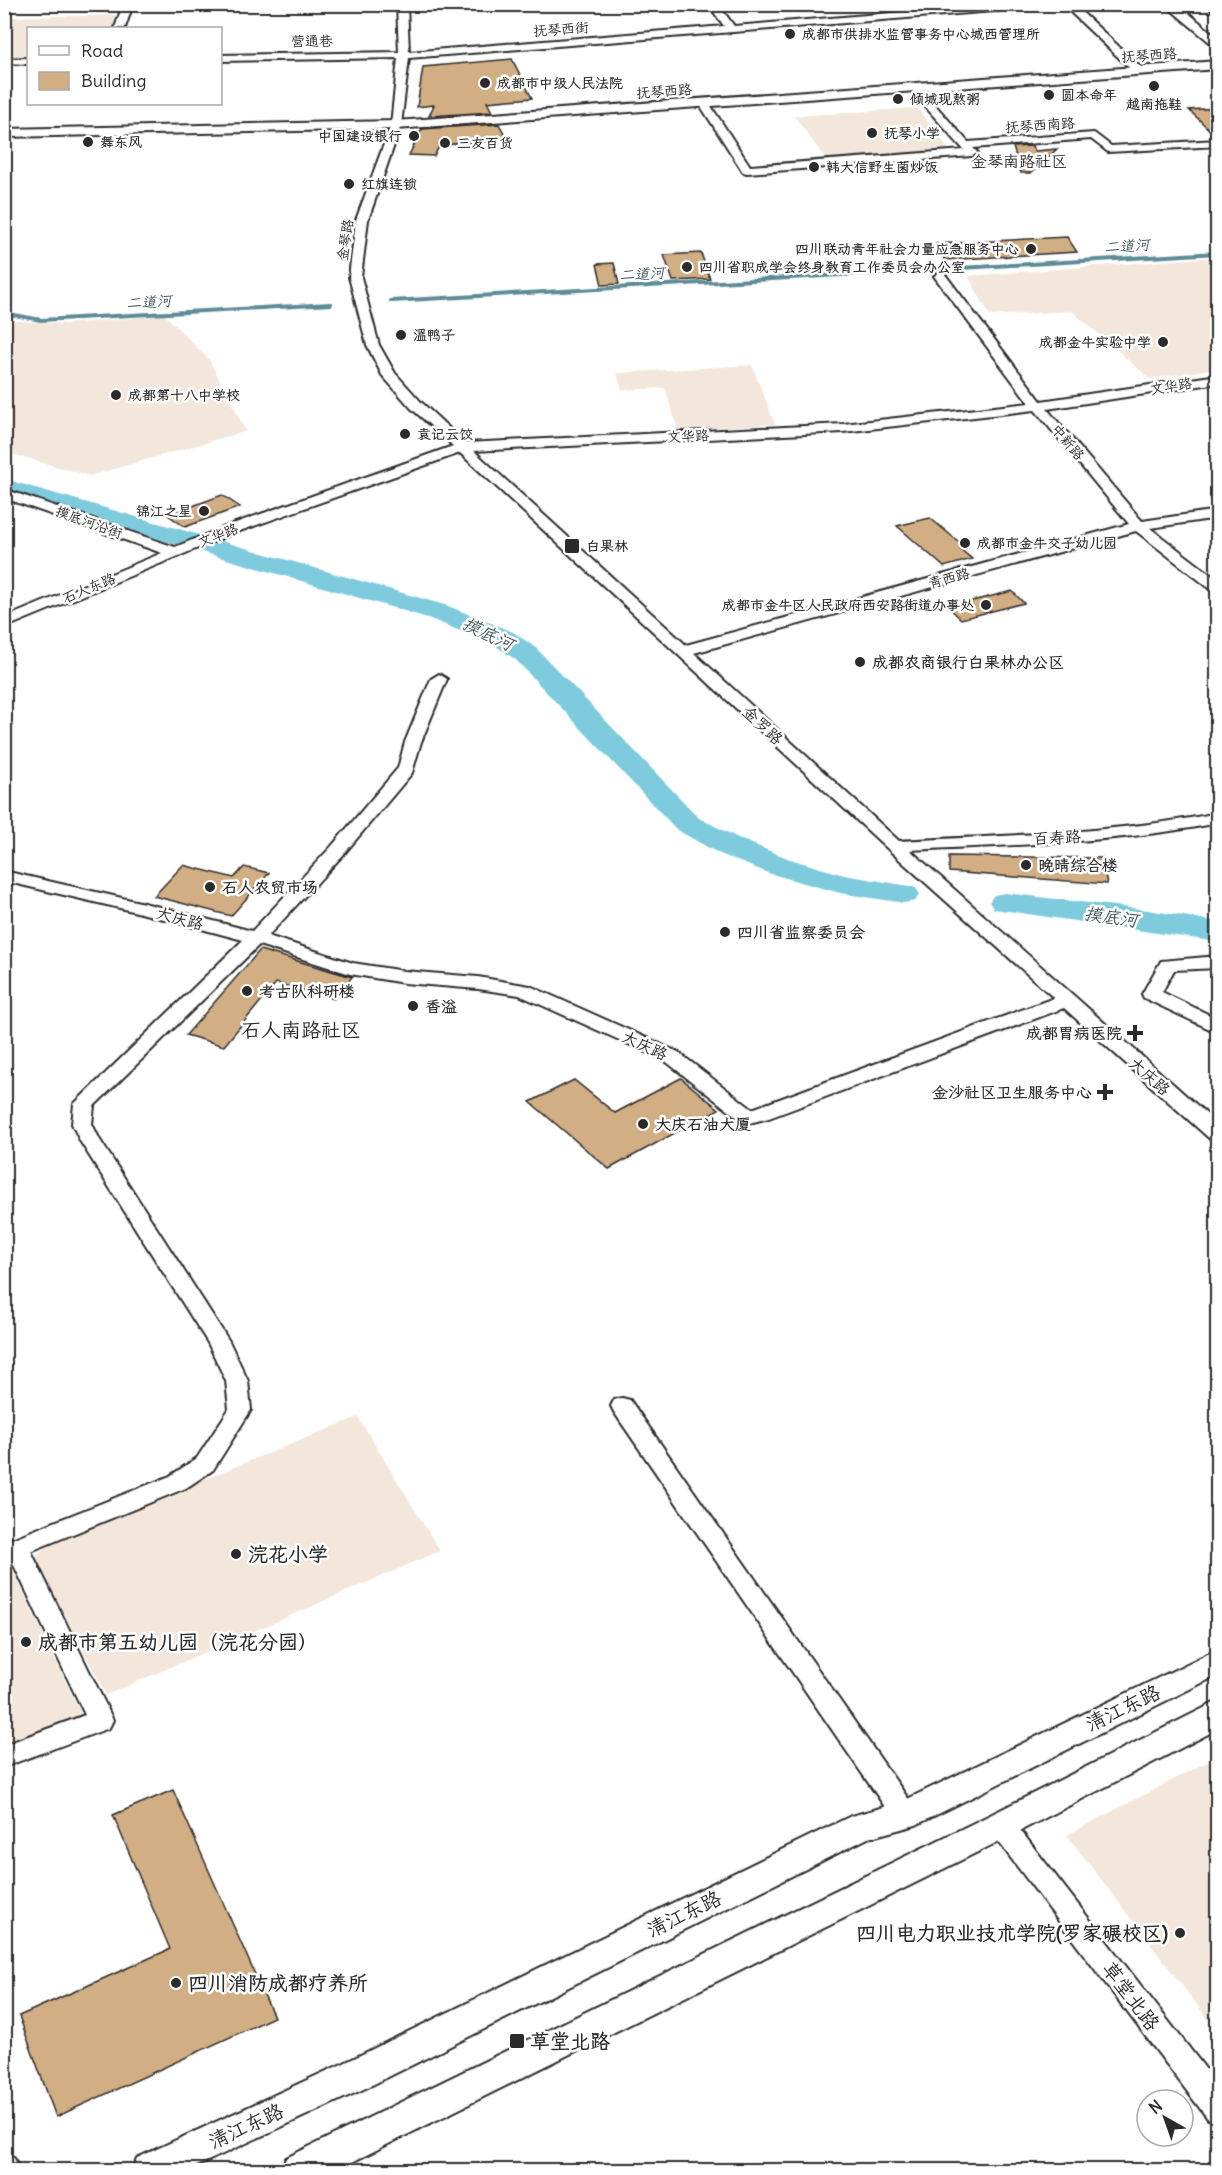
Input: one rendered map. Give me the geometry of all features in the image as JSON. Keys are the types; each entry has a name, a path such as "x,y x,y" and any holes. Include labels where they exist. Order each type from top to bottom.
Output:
{"main road":[{"path":"1170,4 1218,45"},
{"path":"1182,4 1218,34"},
{"path":"1196,4 1218,23"},
{"name":"抚琴西路","path":"4,133 395,128 1218,65"},
{"name":"抚琴西路","path":"4,140 395,128 1218,72"},
{"name":"清江东路","path":"150,2170 356,2075 862,1826 905,1815 1218,1661"},
{"path":"299,2170 1001,1825 1218,1714"}],"street":[{"path":"120,27 128,4"},
{"name":"金琴路","path":"402,4 404,55 395,128 362,220 355,277 373,345 389,375 416,405 464,447"},
{"path":"713,4 731,29"},
{"name":"抚琴西街","path":"404,55 1043,4"},
{"path":"1067,4 1139,71"},
{"name":"营通巷","path":"222,58 404,55"},
{"path":"6,63 27,61"},
{"path":"918,92 969,149"},
{"name":"抚琴西南路","path":"706,107 747,170 1094,136 1108,149 1218,143"},
{"name":"中新路","path":"940,276 1038,406 1138,526 1218,588"},
{"name":"文华路","path":"174,552 232,529 464,447 843,428 1038,406 1218,379"},
{"name":"金罗路","path":"464,447 683,651 1065,1000"},
{"name":"摸底河沿街","path":"4,493 174,552"},
{"name":"青西路","path":"683,651 1138,526 1218,514"},
{"name":"石人东路","path":"4,624 174,552"},
{"path":"4,1756 100,1720 10,1550 178,1482 205,1464 240,1410 237,1381 218,1341 90,1141 82,1124 84,1104 256,938 337,851 406,768 413,742 439,679"},
{"name":"百寿路","path":"895,846 1106,834 1181,827 1218,818"},
{"name":"大庆路","path":"4,876 144,908 256,938 350,968 404,977 478,983 523,990 671,1056 749,1116 1065,1000 1218,1135"},
{"path":"1218,962 1168,964 1151,994 1218,1027"},
{"path":"622,1406 905,1815"},
{"name":"草堂北路","path":"1001,1825 1218,2109"}],"shaded area":[{"path":"122,15 116,27 27,27 27,59 15,59 5,53 5,22 8,17"},
{"name":"抚琴小学","path":"917,108 950,151 825,158 794,116"},
{"name":"成都金牛实验中学","path":"1217,257 1217,368 1150,379 1072,311 990,316 968,276"},
{"name":"成都第十八中学校","path":"165,315 209,360 246,431 90,476 5,452 5,320 66,324"},
{"path":"752,365 775,424 678,430 665,388 622,390 617,373"},
{"name":"浣花小学","path":"358,1417 440,1551 106,1695 35,1557 52,1541"},
{"name":"成都市第五幼儿园（浣花分园）","path":"5,1569 13,1570 81,1714 5,1744"},
{"name":"四川电力职业技术学院(罗家碾校区)","path":"1217,1757 1217,2031 1067,1835"}],"building":[{"name":"成都市中级人民法院","path":"512,59 532,98 487,102 492,112 429,116 434,105 417,107 423,67"},
{"path":"1218,108 1218,138 1189,110"},
{"name":"三友百货","path":"499,124 508,140 440,145 434,156 409,155 422,129"},
{"path":"1032,146 1035,151 1057,149 1031,173 1021,173 1013,147"},
{"name":"四川联动青年社会力量应急服务中心","path":"1067,237 1077,252 945,260 936,244"},
{"name":"四川省职成学会终身教育工作委员会办公室","path":"701,253 710,279 673,281 664,255"},
{"path":"614,263 619,284 602,285 597,264"},
{"name":"锦江之星","path":"222,495 240,507 185,527 168,515"},
{"name":"成都市金牛交子幼儿园","path":"930,518 965,547 960,549 972,559 944,567 897,526"},
{"name":"成都市金牛区人民政府西安路街道办事处","path":"1012,591 1024,603 961,619 948,607"},
{"name":"晚晴综合楼","path":"949,856 1102,858 1107,884 949,872"},
{"name":"石人农贸市场","path":"183,865 234,878 244,867 269,873 231,916 154,896"},
{"name":"考古队科研楼","path":"260,950 352,977 334,999 276,983 224,1046 186,1035"},
{"name":"大庆石油大厦","path":"681,1078 719,1109 609,1169 530,1102 574,1080 615,1113"},
{"name":"四川消防成都疗养所","path":"173,1790 274,2017 56,2117 19,2016 170,1949 113,1815"}],"waterway":[{"name":"二道河","path":"391,301 1218,253"},
{"name":"二道河","path":"4,313 41,320 331,304"},
{"name":"摸底河","path":"4,486 438,612 503,638 526,654 688,824 731,847 779,866 840,884 904,894"},
{"name":"摸底河","path":"1005,902 1148,920 1218,932"}],"place":[{"name":"成都市供排水监管事务中心城西管理所","path":"790,34"},
{"name":"成都市中级人民法院","path":"485,83"},
{"name":"越南拖鞋","path":"1154,86"},
{"name":"圆本命年","path":"1049,95"},
{"name":"倾城现熬粥","path":"898,99"},
{"name":"抚琴小学","path":"872,133"},
{"name":"中国建设银行","path":"414,136"},
{"name":"舞东风","path":"88,142"},
{"name":"三友百货","path":"445,143"},
{"name":"韩大信野生菌炒饭","path":"814,167"},
{"name":"红旗连锁","path":"349,184"},
{"name":"四川联动青年社会力量应急服务中心","path":"1031,249"},
{"name":"四川省职成学会终身教育工作委员会办公室","path":"687,267"},
{"name":"温鸭子","path":"401,335"},
{"name":"成都金牛实验中学","path":"1163,342"},
{"name":"成都第十八中学校","path":"116,395"},
{"name":"袁记云饺","path":"405,434"},
{"name":"锦江之星","path":"204,511"},
{"name":"成都市金牛交子幼儿园","path":"965,543"},
{"name":"白果林","path":"572,546"},
{"name":"成都市金牛区人民政府西安路街道办事处","path":"986,605"},
{"name":"成都农商银行白果林办公区","path":"860,662"},
{"name":"晚晴综合楼","path":"1026,865"},
{"name":"石人农贸市场","path":"210,887"},
{"name":"四川省监察委员会","path":"725,932"},
{"name":"考古队科研楼","path":"247,991"},
{"name":"香溢","path":"413,1006"},
{"name":"成都胃病医院","path":"1135,1033"},
{"name":"金沙社区卫生服务中心","path":"1105,1092"},
{"name":"大庆石油大厦","path":"643,1124"},
{"name":"浣花小学","path":"236,1554"},
{"name":"成都市第五幼儿园（浣花分园）","path":"26,1642"},
{"name":"四川电力职业技术学院(罗家碾校区)","path":"1180,1933"},
{"name":"四川消防成都疗养所","path":"176,1983"},
{"name":"草堂北路","path":"517,2041"}],"district":[{"name":"金琴南路社区","path":"1019,161"},
{"name":"石人南路社区","path":"301,1030"}]}
